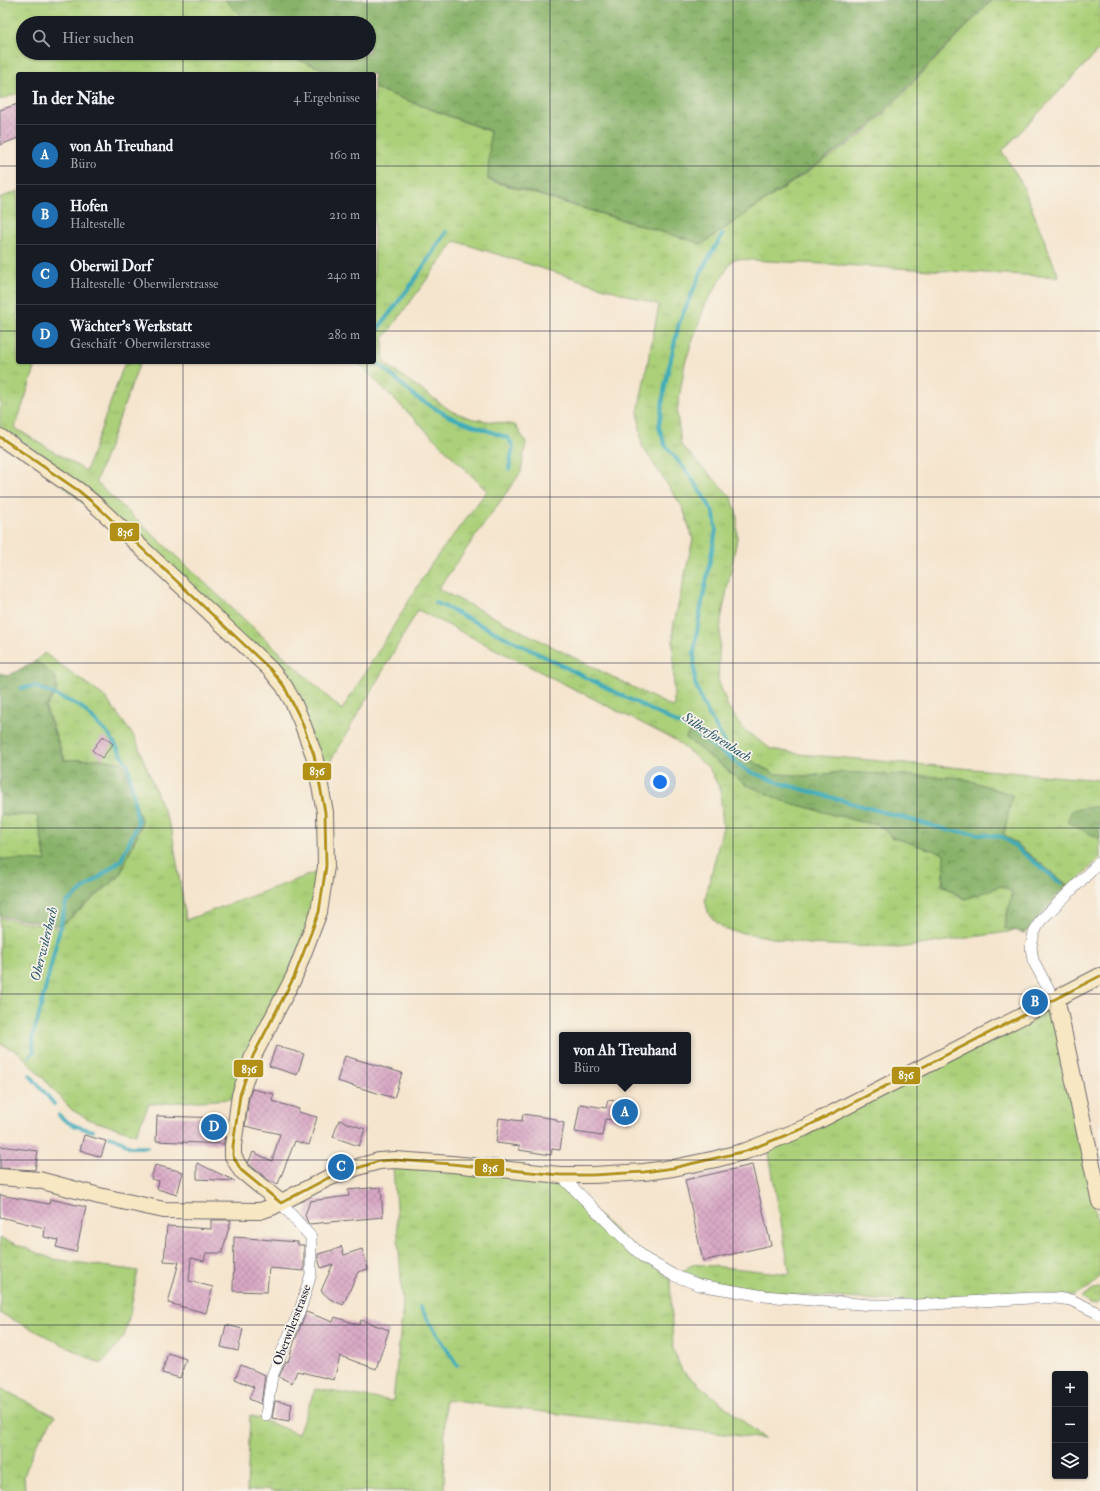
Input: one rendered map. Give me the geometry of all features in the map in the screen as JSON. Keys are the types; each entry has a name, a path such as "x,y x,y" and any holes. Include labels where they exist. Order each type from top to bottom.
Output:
{"street":[{"name":"Oberwilerstrasse","path":"0,437 98,507 246,644 284,686 301,720 314,756 325,812 326,866 319,912 294,977 253,1056 240,1095 233,1146 233,1156 240,1170 281,1203 311,1237 311,1274 301,1307 272,1376 266,1415"},
{"path":"1100,862 1040,921 1034,933 1032,947 1033,960 1054,1000 1059,1014 1100,1202"},
{"path":"0,1178 39,1180 99,1196 164,1210 260,1211 281,1203 328,1178 379,1161 395,1160 452,1164 560,1175 644,1172 685,1166 746,1151 804,1128 1100,976"},
{"path":"560,1175 644,1258 673,1275 699,1285 764,1296 871,1305 916,1305 1030,1298 1056,1298 1071,1300 1100,1314"}],"green space":[{"path":"0,0 225,0 241,16 16,16 16,60 299,60 332,72 16,72 16,94 0,100"},
{"path":"225,0 991,0 866,130 702,244 488,179 490,131 376,89 376,72 332,72 299,60 376,60 376,16 241,16"},
{"path":"992,0 1100,0 1100,49 1002,151 1022,184 1059,277 733,259 705,305 685,363 677,412 681,445 732,498 737,515 737,539 721,620 718,679 727,705 743,729 771,749 799,754 1100,780 1100,807 1068,822 1097,836 1100,840 1100,858 1070,887 1004,834 1012,795 962,778 840,772 809,776 775,774 692,727 686,738 744,783 783,801 861,822 878,824 891,837 945,854 942,885 964,899 1001,886 1012,892 1004,927 1014,931 899,948 809,944 726,930 714,920 708,912 705,899 723,827 720,789 709,768 675,740 418,610 330,762 321,767 292,686 0,430 0,198 16,192 16,364 36,364 15,428 86,471 124,364 139,364 96,482 342,710 432,563 487,491 359,364 376,364 376,89 491,132 488,180 702,244 866,132","holes":["455,241 659,305 638,412 642,446 683,508 693,539 673,628 674,708 438,589 521,472 526,442 515,425 473,419 451,411 384,363 383,339"]},
{"path":"44,653 105,697 135,738 172,832 186,920 320,871 314,910 299,949 232,1099 149,1104 136,1134 90,1120 72,1110 19,1052 0,1044 0,918 59,928 120,876 142,823 123,763 102,759 65,760 46,708 57,690 56,678 35,662"},
{"path":"36,661 56,678 56,690 45,708 64,760 102,759 122,763 142,823 120,875 61,926 0,916 0,859 46,861 37,815 0,815 0,673 8,676"},
{"path":"692,727 775,774 810,776 840,772 962,778 1012,795 1004,834 1067,885 1025,933 1004,928 1012,892 1001,886 965,899 943,885 944,854 892,837 878,824 861,822 783,801 745,784 686,738"},
{"path":"1100,806 1100,839 1067,822 1072,810"},
{"path":"0,815 37,815 46,862 0,859"},
{"path":"1051,1007 1097,1217 1100,1246 1100,1276 1090,1287 1072,1296 914,1302 765,1292 704,1282 681,1274 692,1264 790,1274 768,1148"},
{"path":"393,1166 557,1179 670,1279 673,1349 682,1371 765,1439 445,1400 444,1491 272,1491 269,1489 247,1491 250,1415 298,1434 315,1389 393,1401 403,1306"},
{"path":"0,1238 53,1259 138,1271 124,1337 101,1364 0,1313"},
{"path":"1097,1288 1100,1288 1100,1302 1092,1304 1081,1298"},
{"path":"0,1388 55,1416 35,1446 24,1476 25,1491 4,1491 0,1488"}],"building":[{"path":"16,105 16,139 0,145 0,110"},
{"path":"103,736 113,744 102,758 92,750"},
{"path":"276,1046 304,1054 297,1075 269,1066"},
{"path":"345,1056 402,1073 394,1098 337,1081"},
{"path":"252,1089 274,1094 272,1101 299,1109 298,1112 317,1117 309,1145 295,1141 278,1184 268,1180 248,1163 253,1152 272,1161 280,1134 245,1126 249,1097"},
{"path":"608,1100 634,1103 631,1122 605,1119 602,1136 575,1132 580,1104 606,1108"},
{"path":"523,1114 556,1119 556,1121 564,1123 560,1150 552,1149 551,1155 519,1150 520,1146 496,1143 499,1118 522,1121"},
{"path":"157,1116 225,1118 224,1144 156,1141"},
{"path":"339,1120 365,1129 359,1146 333,1137"},
{"path":"84,1135 106,1141 101,1157 80,1150"},
{"path":"0,1146 38,1151 35,1170 0,1168"},
{"path":"197,1163 235,1181 197,1179"},
{"path":"155,1165 183,1172 177,1195 157,1189 159,1181 151,1179"},
{"path":"752,1165 771,1245 703,1261 685,1180"},
{"path":"381,1187 383,1217 308,1223 305,1215 310,1201 349,1196 348,1190"},
{"path":"0,1195 49,1204 50,1199 86,1207 76,1252 56,1247 58,1240 44,1237 45,1228 0,1217"},
{"path":"211,1220 231,1220 222,1253 206,1253 204,1261 191,1258 189,1281 213,1287 206,1313 168,1303 179,1262 164,1261 167,1226 211,1229"},
{"path":"234,1237 298,1242 298,1245 304,1245 304,1271 269,1268 267,1292 233,1291"},
{"path":"341,1246 344,1255 362,1249 368,1269 358,1272 343,1305 330,1299 321,1291 333,1264 321,1268 318,1258 318,1254 340,1248"},
{"path":"306,1312 333,1322 335,1317 359,1325 361,1320 389,1330 376,1369 340,1356 334,1380 297,1371 292,1383 279,1377 286,1361 288,1362"},
{"path":"226,1325 243,1329 238,1351 221,1347"},
{"path":"168,1353 186,1359 180,1378 162,1373"},
{"path":"241,1365 265,1375 261,1404 249,1399 254,1387 235,1379"},
{"path":"275,1401 292,1404 289,1421 272,1418"}],"waterway":[{"path":"376,331 411,285 446,232"},
{"path":"723,234 704,266 679,323 665,385 659,427 665,445 688,473 714,514 716,530 699,618 694,653 695,683 703,704 735,761"},
{"path":"376,362 417,398 450,417 508,438 513,446 509,469"},
{"name":"Silberforenbach","path":"435,602 691,730 748,771 780,783 947,830 1003,837 1061,883"},
{"name":"Oberwilerbach","path":"21,688 35,686 80,706 110,736 128,765 138,823 121,860 66,903 34,1033 34,1051 30,1056"},
{"name":"Oberwilerbach","path":"30,1075 54,1104"},
{"name":"Oberwilerbach","path":"59,1115 71,1124 93,1131"},
{"name":"Oberwilerbach","path":"109,1136 122,1141 130,1147 147,1147"},
{"name":"Oberwilerbach","path":"420,1307 457,1365"}],"transit line":[{"name":"836","path":"0,437 79,491 98,507 270,669 284,686 301,720 314,755 325,812 326,866 319,912 294,977 253,1056 240,1095 233,1146 233,1156 241,1170 281,1203"},
{"name":"836","path":"281,1203 328,1178 379,1161 395,1160 452,1164 560,1175 593,1175 644,1172 673,1168 746,1151 804,1128 1100,976"}],"place":[{"name":"Hofen","path":"1035,1002"},
{"name":"von Ah Treuhand","path":"625,1112"},
{"name":"Wächter's Werkstatt","path":"214,1127"},
{"name":"Oberwil Dorf","path":"341,1167"}]}
